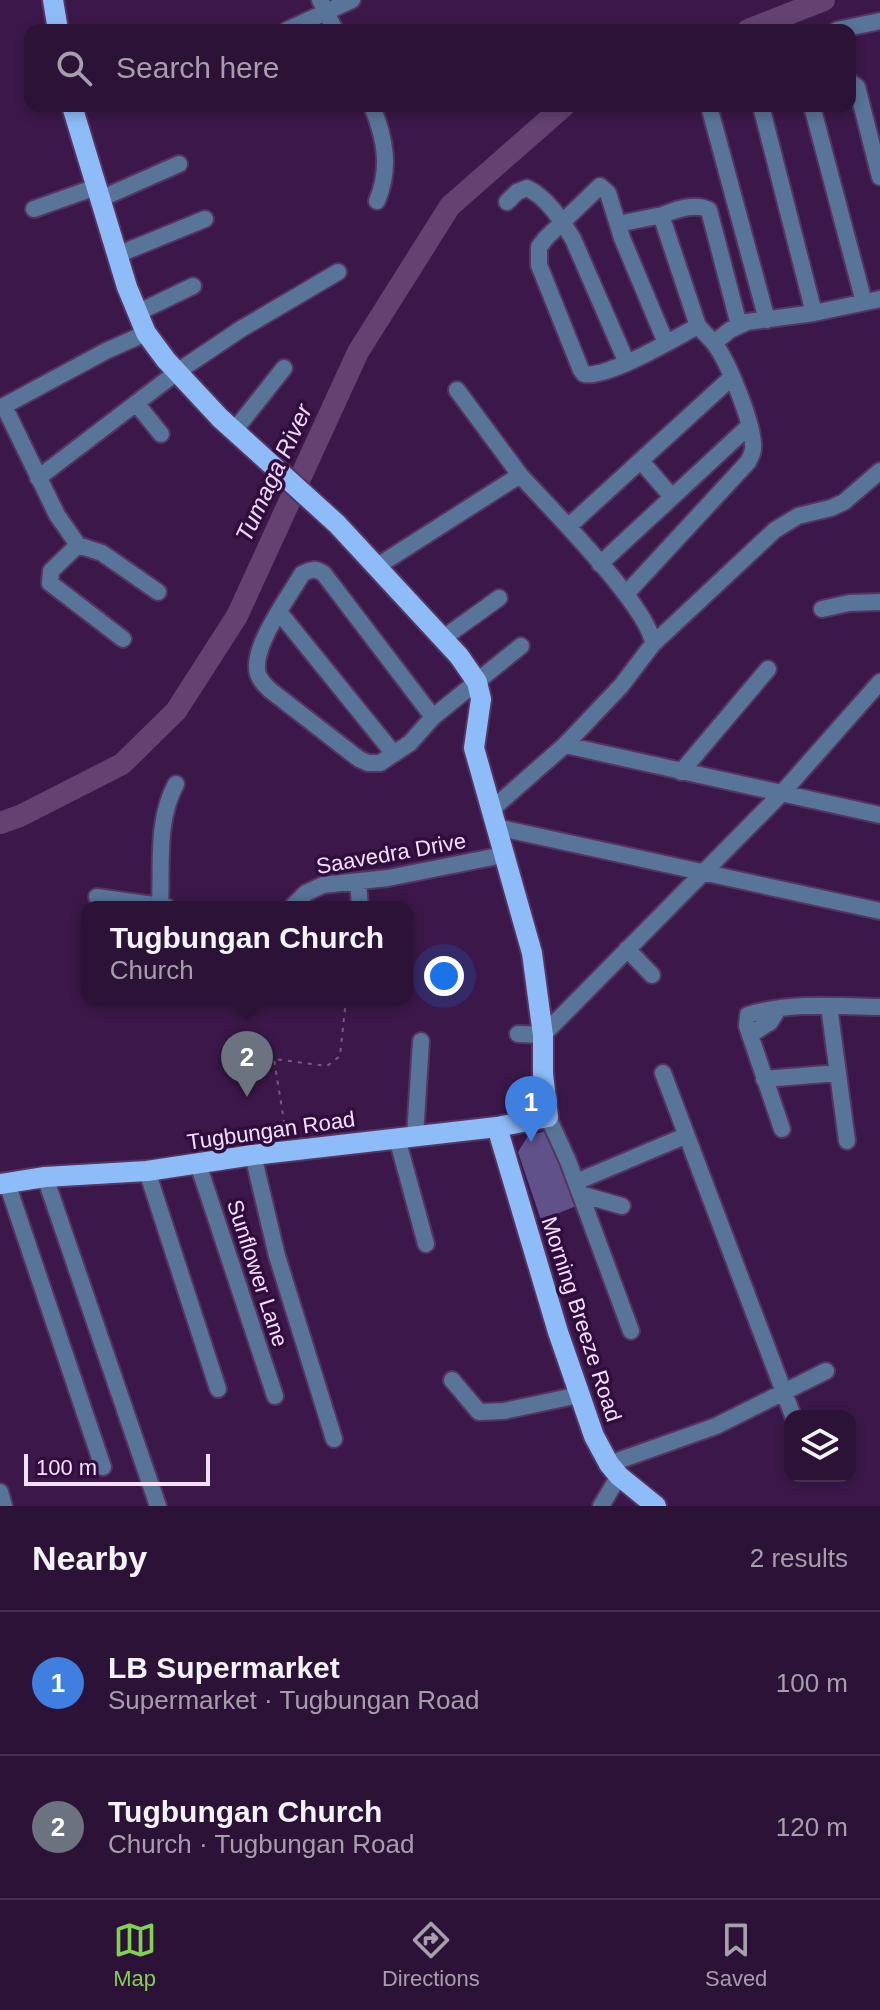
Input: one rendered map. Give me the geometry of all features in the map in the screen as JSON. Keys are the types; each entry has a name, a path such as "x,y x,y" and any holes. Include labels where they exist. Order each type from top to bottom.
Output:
{"main road":[{"path":"53,0 57,24"},
{"path":"74,112 117,255 146,333 177,372 234,431 312,499 442,639 477,682 481,699 474,748 532,953 543,1035 548,1117"},
{"name":"Tugbungan Road","path":"3,1183 45,1177 147,1171 253,1155 497,1127 548,1117"},
{"name":"Morning Breeze Road","path":"497,1127 558,1332 594,1436 614,1470 656,1506"}],"street":[{"path":"296,24 323,6 352,0"},
{"path":"323,6 332,24"},
{"path":"856,26 880,21"},
{"path":"856,86 880,177"},
{"path":"374,112 385,147 386,170 377,201"},
{"path":"711,112 767,320"},
{"path":"763,112 814,313"},
{"path":"714,343 739,325 872,301 814,112"},
{"path":"34,209 98,193 179,164"},
{"path":"666,343 608,193 602,186 580,203 539,247 539,265 581,370 590,376 627,363 666,343 698,326"},
{"path":"507,202 517,192 527,188 538,194 562,222 578,250 627,363"},
{"path":"618,224 696,206 709,210 739,325"},
{"path":"626,594 748,462 753,444 724,356 698,326 660,216"},
{"path":"117,255 205,219"},
{"path":"38,478 177,372 241,329 338,272"},
{"path":"137,313 193,286"},
{"path":"146,333 2,407 65,528 78,545 102,553 158,592"},
{"path":"234,431 284,368"},
{"path":"569,526 731,378"},
{"path":"457,390 520,475 569,526 626,594 652,636 653,644"},
{"path":"136,403 161,434"},
{"path":"600,564 749,426"},
{"path":"641,461 672,497"},
{"path":"880,471 844,502 798,516 775,530 653,644 621,686 494,819 701,874 880,911"},
{"path":"376,567 520,475"},
{"path":"78,545 51,571 50,583 123,639"},
{"path":"433,717 324,574 317,569 302,574 261,646 257,660 258,675 262,682 368,763 380,763 419,735 433,717 521,646"},
{"path":"442,639 499,598"},
{"path":"822,609 849,603 880,602"},
{"path":"279,612 394,754"},
{"path":"681,772 768,669"},
{"path":"518,1034 543,1035 782,793 880,682"},
{"path":"565,745 880,815"},
{"path":"160,901 164,817 168,798 176,784"},
{"name":"Saavedra Drive","path":"299,901 314,887 358,882 503,855"},
{"path":"358,882 360,901"},
{"path":"97,897 125,901"},
{"path":"627,949 652,975"},
{"path":"829,1006 847,1141"},
{"path":"782,1129 750,1035 770,1022 778,1009 880,1007"},
{"path":"421,1041 406,1137 426,1244"},
{"path":"663,1073 791,1410"},
{"path":"764,1079 838,1073"},
{"path":"548,1117 631,1331"},
{"path":"578,1188 685,1136"},
{"path":"253,1155 277,1256 334,1439"},
{"name":"Sunflower Lane","path":"198,1164 275,1396"},
{"path":"147,1171 218,1389"},
{"path":"45,1177 158,1506"},
{"path":"3,1183 103,1467"},
{"path":"578,1188 622,1206"},
{"path":"601,1506 614,1470 749,1411 826,1371"},
{"path":"452,1380 479,1412 504,1411 579,1395"},
{"path":"0,1492 4,1506"}],"path":[{"path":"289,1151 274,1059 327,1066 340,1056 345,1005"}],"building":[{"path":"552,1129 579,1205 541,1220 518,1152 528,1136"}],"waterway":[{"name":"Tumaga River","path":"763,24 824,0"},
{"name":"Tumaga River","path":"0,823 20,816 122,764 176,711 237,616 358,352 450,206 557,112"}],"place":[{"name":"Tugbungan Church","path":"247,1097"},
{"name":"LB Supermarket","path":"531,1142"}]}
